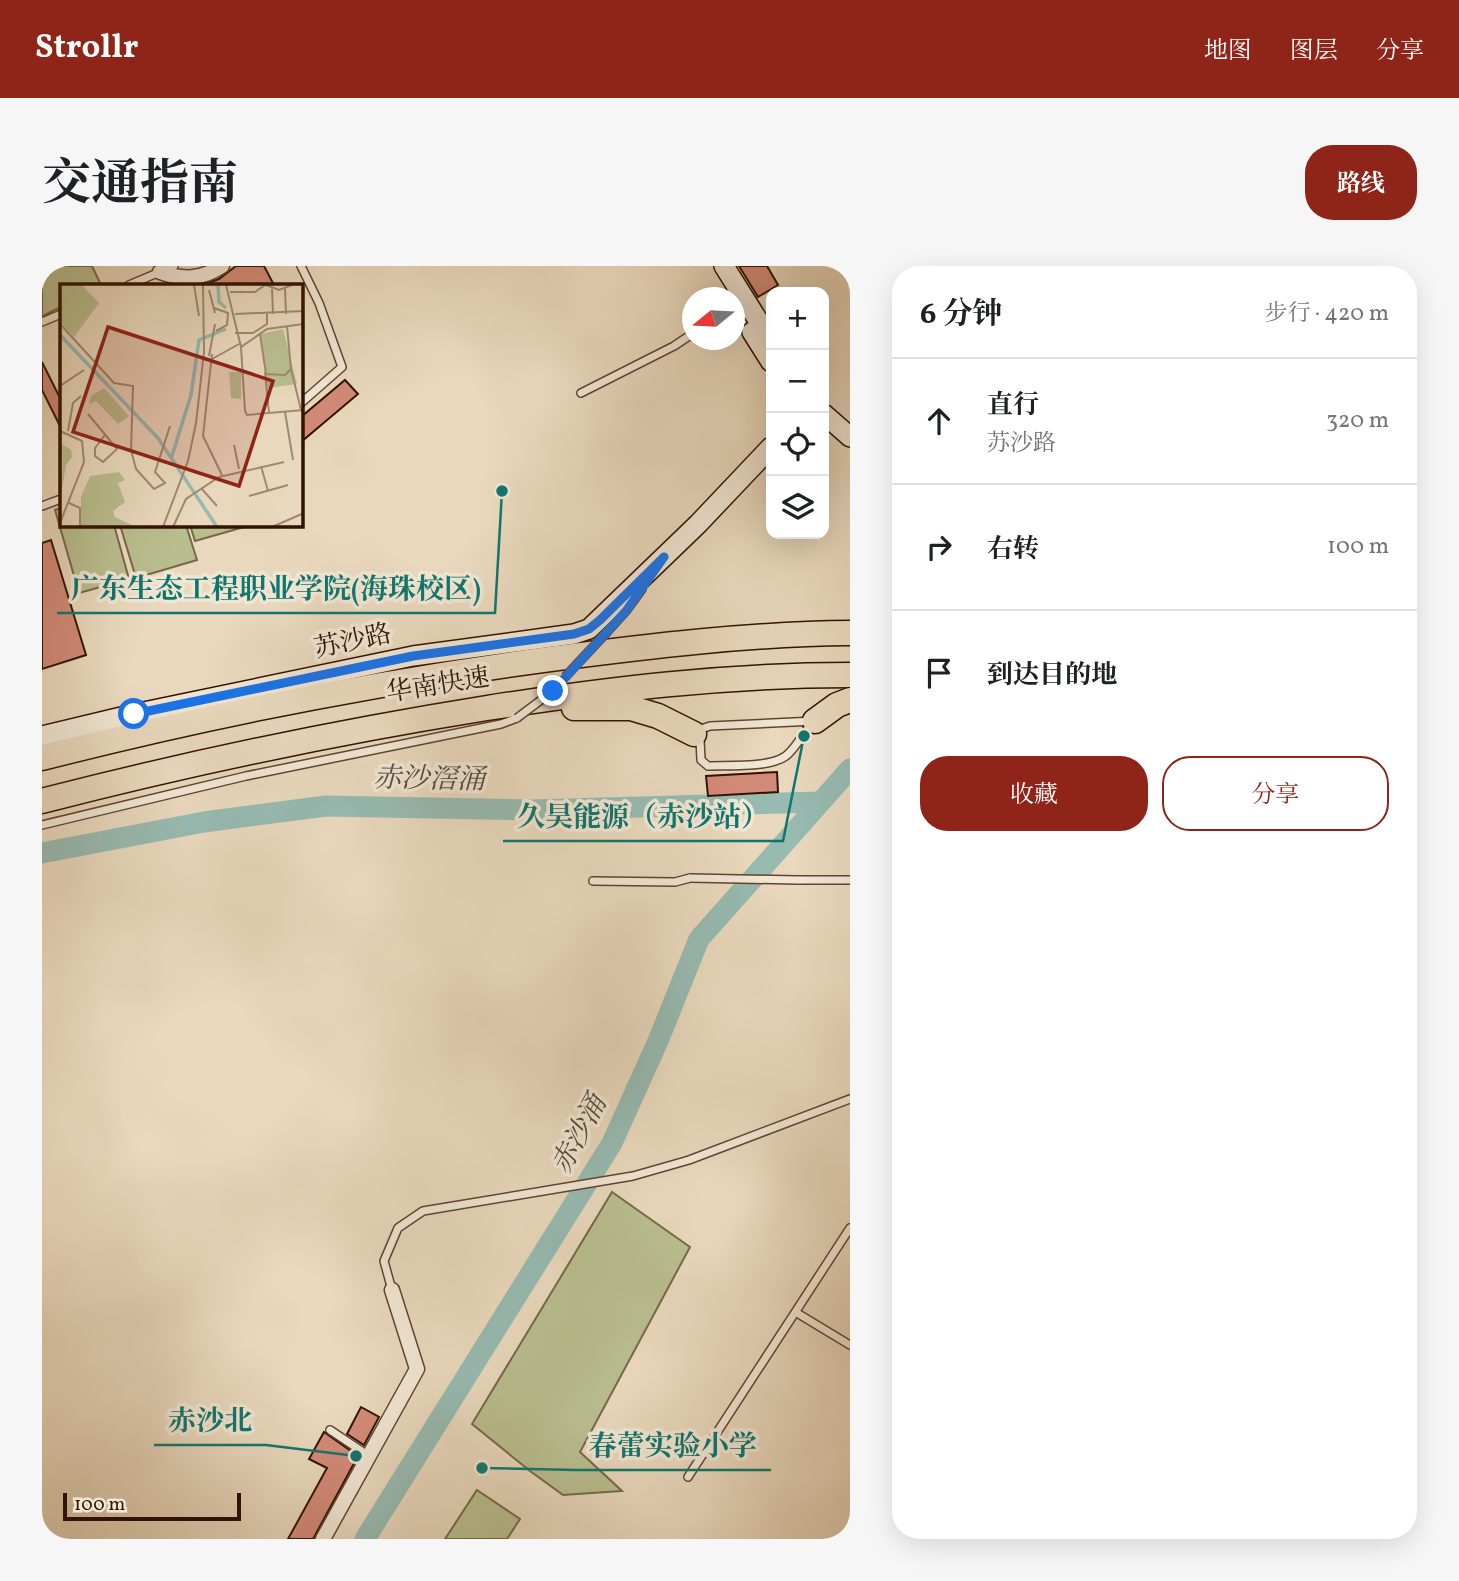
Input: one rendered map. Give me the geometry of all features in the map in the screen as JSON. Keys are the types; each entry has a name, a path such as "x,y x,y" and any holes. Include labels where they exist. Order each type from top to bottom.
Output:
{"highway":[{"name":"华南快速","path":"42,758 338,692 488,667 673,643 738,637 850,633"},
{"name":"华南快速","path":"42,801 265,748 461,712 660,683 796,675 850,675"},
{"path":"815,722 837,705 850,700"},
{"path":"461,712 631,708 658,716 694,734"}],"street":[{"path":"160,272 186,279 211,273 222,266"},
{"path":"710,266 723,287"},
{"path":"724,266 766,333"},
{"path":"745,321 766,354"},
{"path":"829,418 850,437"},
{"path":"829,433 850,452"},
{"name":"苏沙路","path":"42,736 134,714 413,656 574,634 589,629 766,452"},
{"path":"323,1539 417,1369 391,1290"}],"lane":[{"path":"131,284 174,266"},
{"path":"301,266 319,303 342,367 303,401"},
{"path":"42,322 60,314"},
{"path":"580,393 682,341"},
{"path":"42,506 60,499"},
{"path":"42,825 246,776 501,724 517,718 553,691 626,611 664,557"},
{"path":"815,722 806,728 790,753 783,759 770,763 708,766 701,760 699,739 694,734 710,726 815,722"},
{"path":"593,881 675,882 690,878 850,880"},
{"path":"391,1290 384,1261 398,1228 423,1211 633,1176 689,1160 850,1099"},
{"path":"688,1477 850,1228"},
{"path":"797,1313 850,1345"},
{"path":"330,1430 370,1457"}],"green space":[{"path":"42,266 92,266 101,284 60,284 60,307 42,316"},
{"path":"60,508 60,527 115,527 129,579 79,593 55,510"},
{"path":"121,527 187,527 197,560 136,578"},
{"path":"191,527 244,527 195,541"},
{"path":"612,1192 690,1247 580,1452 622,1491 563,1495 472,1424"},
{"path":"477,1490 520,1519 507,1539 445,1539"}],"building":[{"path":"236,266 264,266 273,284 205,284 219,279"},
{"path":"739,266 767,266 778,285 766,287 766,292 758,297"},
{"path":"42,362 60,398 60,426 42,390"},
{"path":"345,380 358,394 303,440 303,415"},
{"path":"51,540 86,655 42,669 42,543"},
{"path":"777,772 778,792 708,796 706,776"},
{"path":"361,1407 379,1417 364,1445 347,1434"},
{"path":"324,1432 358,1456 313,1539 288,1539 327,1468 309,1459"}],"waterway":[{"name":"赤沙涌","path":"365,1539 612,1143 658,1041 699,939 850,769"},
{"name":"赤沙滘涌","path":"42,853 204,822 326,806 532,810 820,802"}],"place":[{"name":"广东生态工程职业学院(海珠校区)","path":"502,491"},
{"name":"久昊能源（赤沙站）","path":"804,736"},
{"name":"赤沙北","path":"356,1456"},
{"name":"春蕾实验小学","path":"482,1468"}],"route":[{"path":"134,714 413,656 574,634 589,629 600,620 664,557 626,611 553,691"}]}
